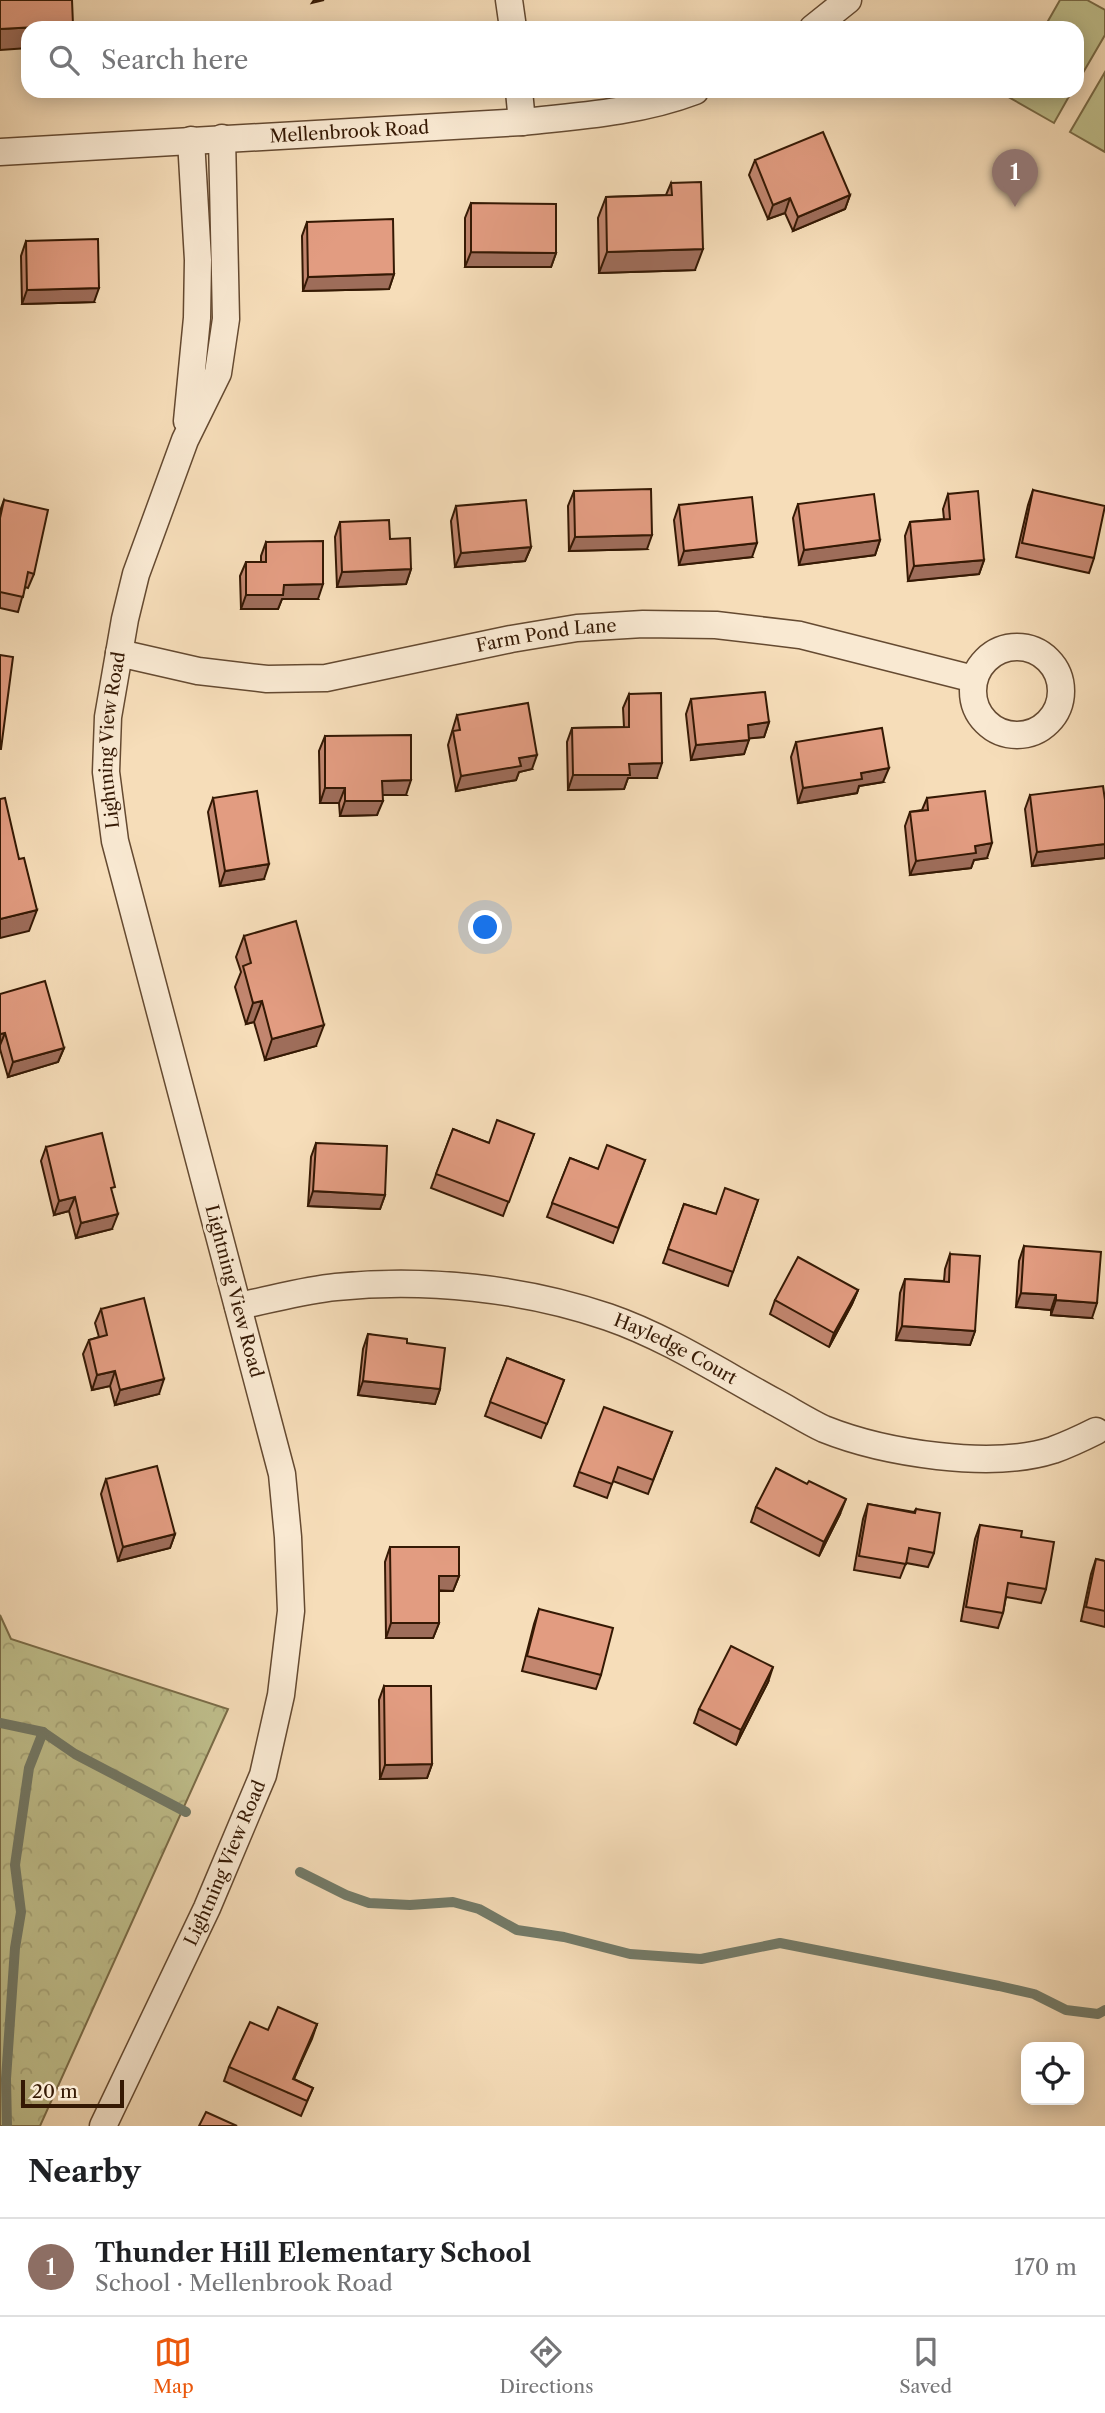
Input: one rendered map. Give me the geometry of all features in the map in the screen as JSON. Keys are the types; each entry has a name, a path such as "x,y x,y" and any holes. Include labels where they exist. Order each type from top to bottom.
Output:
{"street":[{"path":"509,0 512,21"},
{"path":"822,21 848,0"},
{"path":"520,98 522,122"},
{"name":"Mellenbrook Road","path":"0,152 522,122 607,112 674,98"},
{"name":"Lightning View Road","path":"103,2126 207,1908 263,1775 281,1695 291,1611 282,1474 115,841 106,772 108,717 136,574 186,440 218,373 226,319 222,138"},
{"name":"Lightning View Road","path":"186,440 197,318 198,260 191,140"},
{"name":"Farm Pond Lane","path":"119,653 198,671 267,679 326,678 498,641 578,628 643,624 716,625 800,635 974,679"},
{"name":"Hayledge Court","path":"238,1306 335,1287 415,1284 495,1290 557,1302 610,1318 674,1347 824,1429 868,1442 924,1455 971,1459 1051,1451 1096,1432"}],"green space":[{"path":"1060,0 1087,0 1105,10 1105,35 1084,71 1084,21 1048,21"},
{"path":"1105,72 1105,152 1070,132"},
{"path":"1010,98 1068,98 1054,123"},
{"path":"0,1615 11,1639 228,1709 40,2126 0,2126"}],"building":[{"path":"0,0 72,0 73,21 21,21 21,28 0,29"},
{"path":"823,132 850,195 798,217 790,198 773,205 755,160"},
{"path":"701,182 703,249 607,252 606,197 672,195 671,183"},
{"path":"471,203 556,204 556,253 471,252"},
{"path":"393,219 394,274 308,277 307,222"},
{"path":"98,239 99,288 27,290 26,241"},
{"path":"651,489 652,535 575,537 574,491"},
{"path":"1033,490 1105,506 1094,558 1022,543"},
{"path":"978,491 984,560 914,566 910,522 950,519 948,494"},
{"path":"874,494 880,540 804,550 798,504"},
{"path":"752,497 757,543 684,551 679,505"},
{"path":"4,500 48,510 34,574 28,572 23,597 0,592 0,518"},
{"path":"526,500 531,547 461,553 456,506"},
{"path":"389,520 390,539 410,538 411,569 342,572 340,522"},
{"path":"323,541 323,584 284,585 283,595 246,595 246,562 266,562 266,542"},
{"path":"0,655 13,657 1,749 0,749"},
{"path":"765,692 769,722 748,725 749,740 696,745 691,699"},
{"path":"661,693 662,763 629,764 630,775 573,775 572,728 629,727 629,694"},
{"path":"528,703 537,755 519,758 521,766 461,776 453,731 460,730 457,715"},
{"path":"882,728 889,768 861,773 862,779 803,788 796,742"},
{"path":"411,735 411,780 382,781 383,801 345,801 345,788 325,788 325,736"},
{"path":"1103,786 1105,844 1037,852 1030,795"},
{"path":"257,791 269,864 225,871 213,798"},
{"path":"985,791 992,843 975,846 976,853 916,861 910,812 928,810 927,798"},
{"path":"5,798 19,859 24,858 37,910 0,919 0,799"},
{"path":"296,921 324,1025 272,1039 262,1001 253,1003 243,966 251,963 244,936"},
{"path":"45,981 64,1048 13,1062 5,1033 0,1034 0,994"},
{"path":"497,1120 534,1134 509,1202 436,1174 453,1129 489,1143"},
{"path":"102,1133 115,1187 111,1188 118,1214 81,1223 75,1197 59,1201 46,1147"},
{"path":"316,1143 387,1146 385,1195 313,1191"},
{"path":"607,1145 645,1160 618,1228 552,1203 570,1158 598,1169"},
{"path":"725,1188 758,1200 733,1272 668,1249 684,1204 716,1214"},
{"path":"1024,1246 1101,1252 1097,1303 1056,1300 1056,1295 1021,1293"},
{"path":"950,1254 980,1256 975,1331 902,1326 905,1279 949,1282"},
{"path":"798,1257 858,1290 834,1333 775,1300"},
{"path":"144,1298 164,1379 120,1390 115,1371 97,1375 89,1340 107,1335 101,1309"},
{"path":"368,1334 445,1348 440,1389 363,1381"},
{"path":"507,1358 564,1380 547,1424 490,1402"},
{"path":"604,1407 672,1432 653,1480 618,1467 612,1484 579,1472"},
{"path":"157,1466 175,1534 123,1547 106,1479"},
{"path":"776,1468 846,1499 824,1542 756,1507"},
{"path":"868,1504 915,1513 916,1509 940,1513 934,1553 909,1548 906,1564 859,1556"},
{"path":"980,1525 1022,1531 1021,1537 1054,1542 1046,1589 1008,1583 1003,1613 966,1607"},
{"path":"390,1547 459,1547 459,1576 439,1576 439,1623 391,1623"},
{"path":"1096,1559 1105,1561 1105,1611 1086,1607"},
{"path":"539,1609 613,1628 601,1675 527,1656"},
{"path":"731,1646 773,1667 741,1730 699,1709"},
{"path":"384,1686 431,1686 432,1764 385,1765"},
{"path":"278,2007 317,2024 293,2079 313,2088 307,2101 229,2067 250,2022 268,2030"},
{"path":"206,2112 237,2126 199,2126"}],"waterway":[{"path":"0,1723 43,1732 75,1754 186,1812"},
{"path":"7,2126 6,2079 15,1948 21,1912 15,1865 29,1768 43,1732"},
{"path":"300,1872 346,1895 369,1903 410,1905 453,1902 479,1909 517,1930 564,1937 630,1954 701,1959 780,1943 1034,1994 1066,2010 1098,2014 1105,2010"}],"place":[{"name":"Thunder Hill Elementary School","path":"1015,207"}]}
